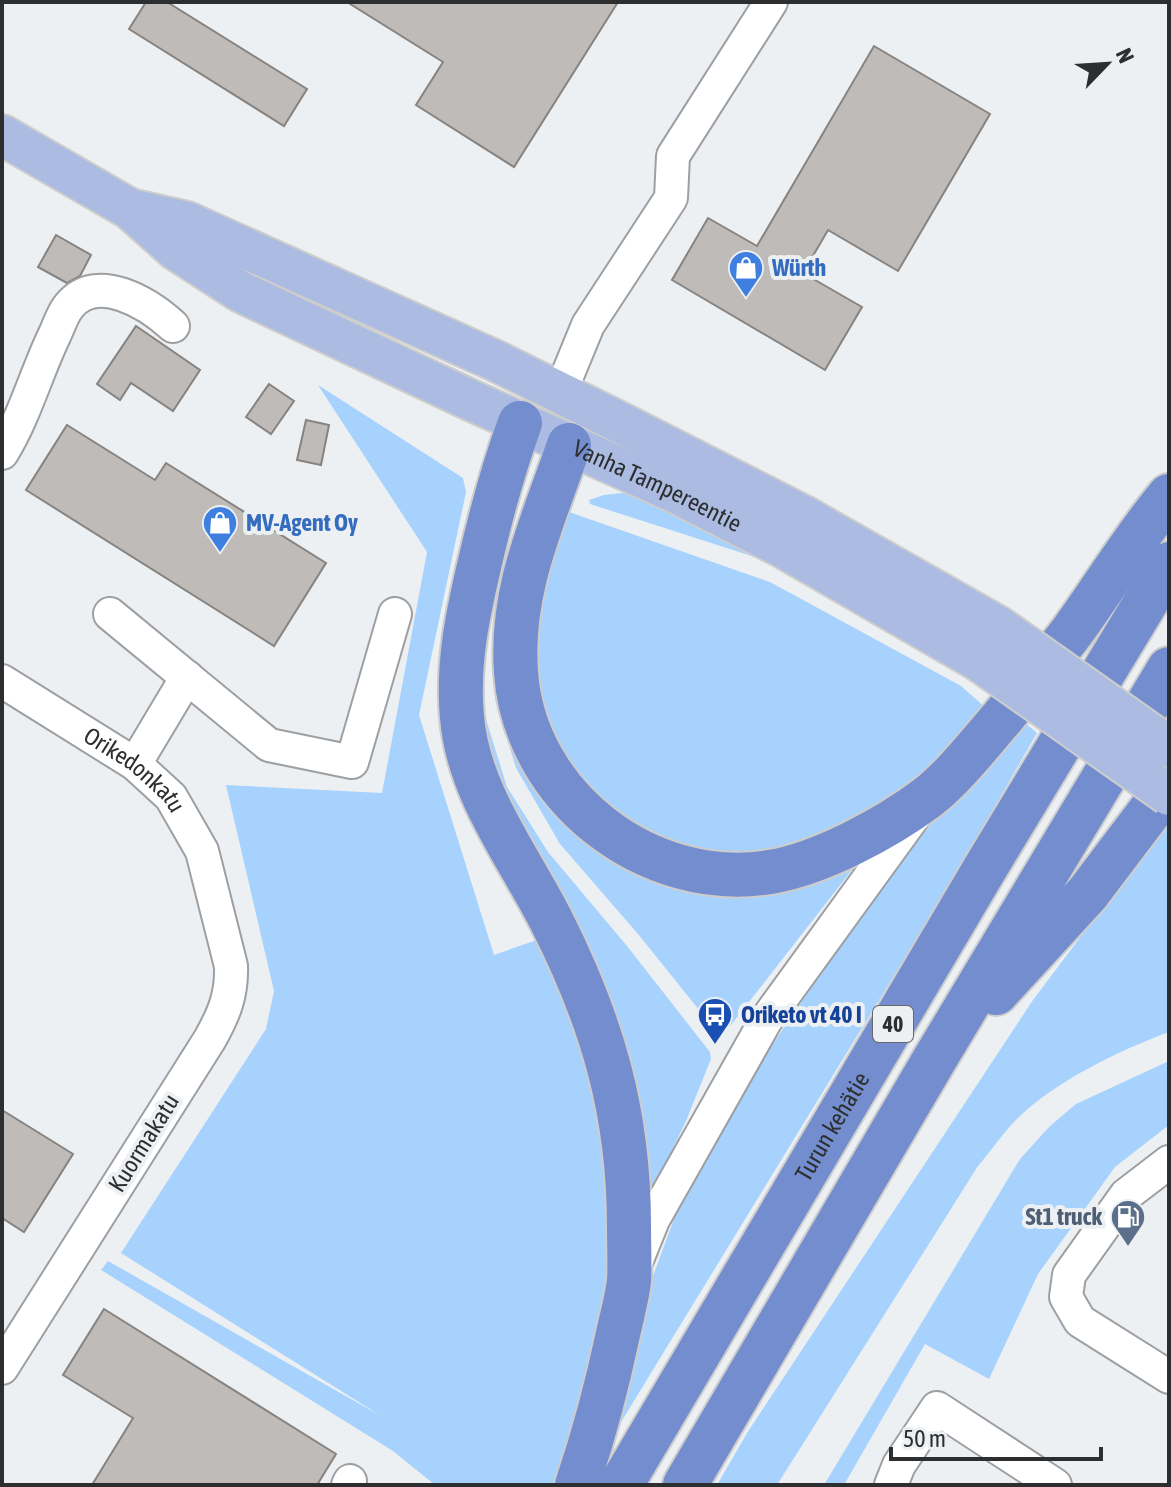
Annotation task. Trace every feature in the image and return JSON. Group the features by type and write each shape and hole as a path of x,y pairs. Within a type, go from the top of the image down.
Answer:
{"highway":[{"path":"520,423 500,478 466,624 460,671 462,719 472,763 487,803 571,961 590,1004 607,1054 621,1118 629,1191 629,1281 607,1386 577,1485"},
{"path":"569,445 530,550 515,623 520,699 529,735 547,769 579,810 608,834 669,865 737,875 771,872 829,854 929,797 982,742 1070,635 1148,521 1169,496"},
{"name":"Turun kehätie","path":"621,1485 984,870 1169,564"},
{"name":"40","path":"685,1485 933,1062 1169,669"},
{"path":"933,1062 1088,893 1169,786"}],"main road":[{"name":"Vanha Tampereentie","path":"2,135 130,209 176,250 241,292 672,491 782,547 979,661 1169,795"},
{"name":"Vanha Tampereentie","path":"130,209 187,222 496,361 802,515 999,627 1169,747"},
{"path":"520,423 560,393 569,445"}],"street":[{"path":"560,393 588,325 671,198 673,156 771,2"},
{"path":"2,453 69,305 94,291 117,292 154,309 173,326"},
{"path":"110,614 269,745 352,762 395,614"},
{"path":"135,764 187,677"},
{"name":"Orikedonkatu","path":"2,681 157,781 171,797 202,851 215,903"},
{"path":"629,1281 653,1220 766,1020 929,797"},
{"name":"Kuormakatu","path":"2,1368 222,1017 230,994 231,966 215,903"},
{"path":"1169,1162 1126,1195 1069,1275 1066,1297 1080,1321 1169,1377"},
{"path":"891,1485 899,1465 937,1408 1055,1485"}],"shaded area":[{"path":"318,385 463,478 466,492 419,715 494,955 537,940 565,999 590,1079 608,1168 608,1300 575,1441 555,1485 435,1485 393,1451 101,1270 108,1261 381,1416 121,1253 266,1029 274,991 226,785 382,793 427,552"},
{"path":"622,493 645,496 801,572 590,504 589,500"},
{"path":"569,512 770,582 961,686 986,708 911,790 799,853 671,851 592,796 546,726 534,648 540,593 558,531"},
{"path":"495,699 505,699 575,831 609,858 649,876 859,861 724,1030 712,1026 560,844 516,768"},
{"path":"480,700 507,787 548,852 710,1052 711,1059 686,1121 647,1203 486,756"},
{"path":"1019,718 1037,733 953,879 618,1427 650,1284 674,1219 743,1088 880,886"},
{"path":"1164,826 1169,829 1169,1032 1086,1070 1046,1095 1013,1123 978,1166 777,1485 717,1485 747,1433 1033,1000"},
{"path":"1169,1061 1169,1125 1115,1167 1038,1274 989,1379 925,1344 844,1485 824,1485 1020,1159 1050,1126 1076,1104"}],"building":[{"path":"146,2 167,2 307,89 284,126 129,29"},
{"path":"347,2 618,2 514,167 416,105 443,62"},
{"path":"874,46 990,114 898,271 828,230 803,273 862,307 825,370 672,280 708,218 757,246"},
{"path":"56,235 91,255 80,276 67,283 38,267"},
{"path":"136,326 200,370 173,411 131,383 120,400 97,384"},
{"path":"269,384 294,401 271,434 246,417"},
{"path":"306,420 329,425 321,465 297,460"},
{"path":"67,425 155,480 166,463 326,563 274,646 26,490"},
{"path":"2,1110 73,1154 24,1232 2,1218"},
{"path":"104,1309 336,1454 317,1485 92,1485 133,1418 63,1375"}],"place":[{"name":"Würth","path":"746,299"},
{"name":"MV-Agent Oy","path":"220,554"},
{"name":"Oriketo vt 40 I","path":"715,1046"},
{"name":"St1 truck","path":"1128,1248"}]}
